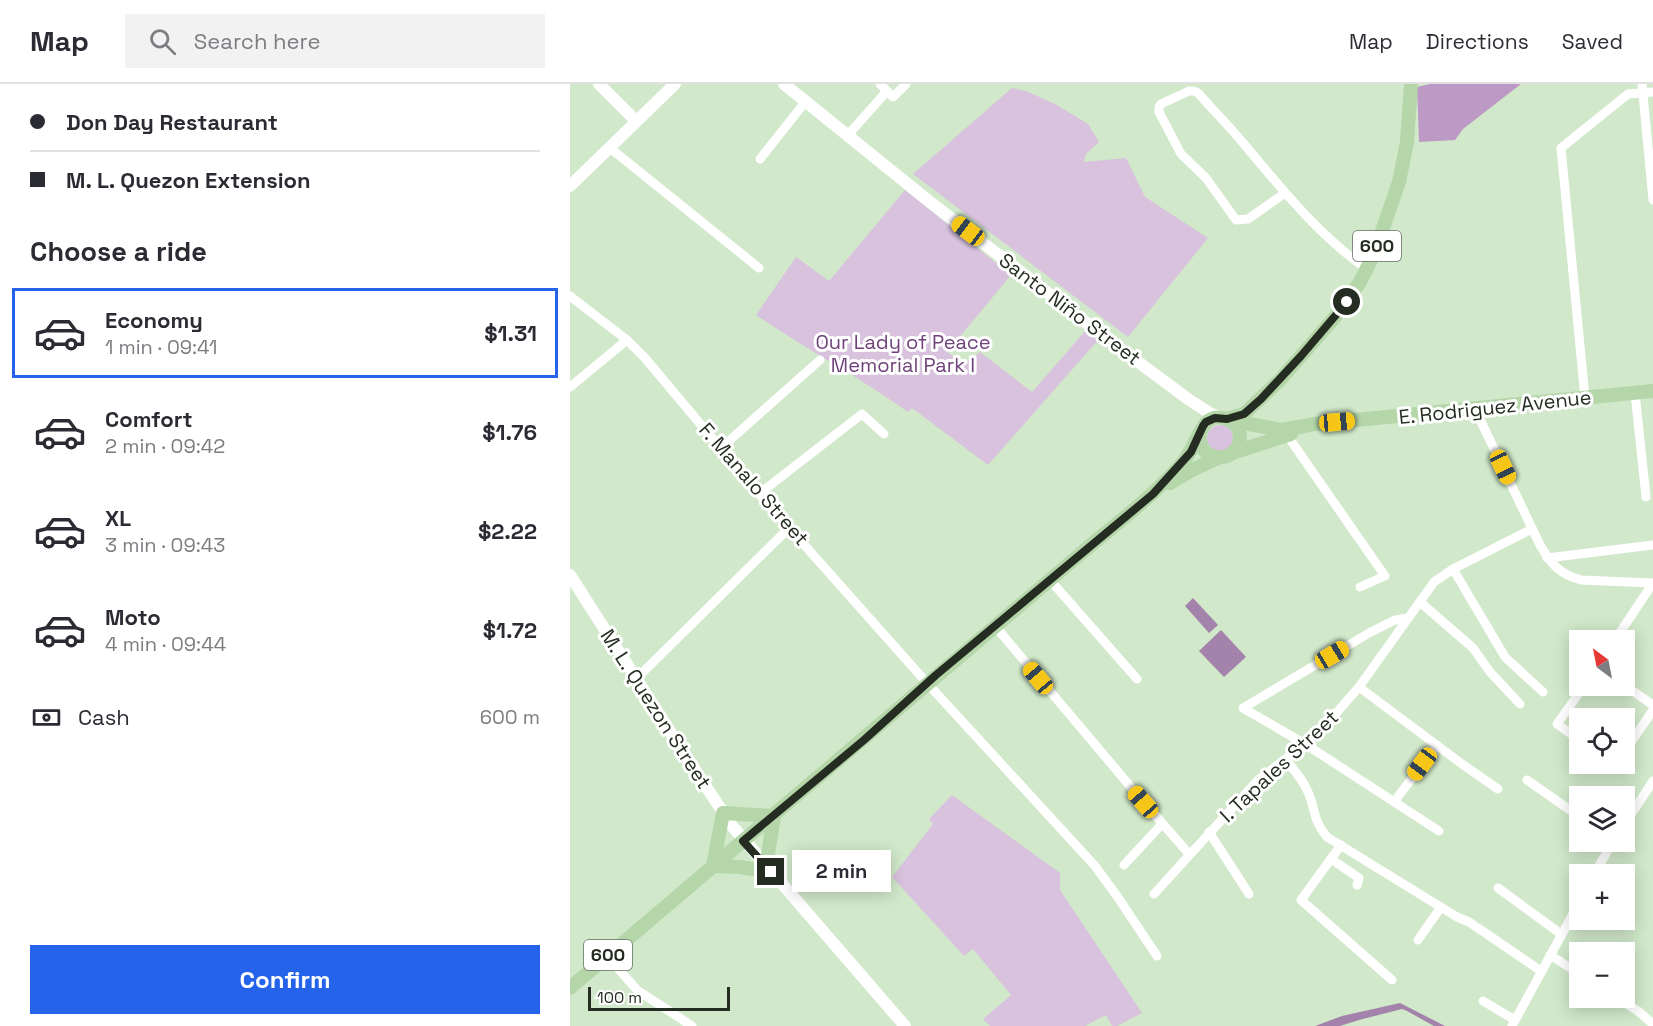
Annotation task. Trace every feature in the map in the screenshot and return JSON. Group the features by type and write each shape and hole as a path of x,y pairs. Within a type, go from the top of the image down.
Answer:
{"main road":[{"path":"599,84 636,121"},
{"path":"570,186 675,84"},
{"name":"Santo Niño Street","path":"784,84 930,202 1188,399 1210,414 1226,419"},
{"name":"600","path":"570,988 1153,494 1185,460 1203,426 1210,420 1244,414 1280,380 1347,302 1374,254 1400,182 1407,142 1411,84"},
{"name":"600","path":"1153,494 1192,470 1232,453 1240,437 1280,380"},
{"name":"E. Rodriguez Avenue","path":"1226,419 1282,430 1315,424 1653,391"},
{"name":"Santo Niño Street","path":"1188,399 1198,417 1200,432"},
{"path":"1226,419 1238,429 1240,437"},
{"name":"E. Rodriguez Avenue","path":"1232,453 1337,422"},
{"path":"1200,432 1202,447 1209,454 1218,458"},
{"name":"M. L. Quezon Street","path":"570,575 743,841 906,1026"},
{"path":"723,813 774,816 769,870 713,866 723,813"}],"street":[{"path":"848,135 884,88 893,97 906,84"},
{"path":"1585,398 1561,148 1628,94 1646,90 1653,200"},
{"path":"1285,193 1248,219 1236,220 1206,178 1181,154 1159,112 1161,104 1189,91 1198,93 1285,193 1346,254 1367,268"},
{"path":"760,159 806,101"},
{"path":"610,148 759,268"},
{"name":"F. Manalo Street","path":"570,296 627,340 645,358 759,494 927,684 1095,866 1157,956"},
{"path":"570,387 627,340"},
{"path":"721,447 820,360"},
{"path":"1635,393 1646,497"},
{"path":"1475,409 1532,529 1547,558 1558,570 1581,580 1653,583"},
{"path":"759,494 862,414 884,434"},
{"path":"1287,435 1385,576 1360,587"},
{"path":"636,679 790,527"},
{"name":"I. Tapales Street","path":"1154,894 1258,780 1325,726 1359,687 1434,582 1453,569 1532,529"},
{"path":"1547,558 1653,545"},
{"path":"1453,569 1505,657 1543,692"},
{"path":"1050,580 1137,679"},
{"path":"1622,630 1653,583"},
{"path":"1420,602 1473,648 1490,672 1520,704"},
{"path":"1408,618 1395,620 1369,633 1243,708 1305,744 1440,831"},
{"path":"995,626 1189,854"},
{"path":"1359,687 1498,789"},
{"path":"1635,693 1653,705"},
{"path":"1569,732 1557,724 1577,696"},
{"path":"1635,736 1653,710"},
{"path":"1394,802 1437,745"},
{"path":"1285,759 1301,779 1308,792 1319,828 1327,837 1383,873 1469,922 1541,971"},
{"path":"1527,780 1569,810"},
{"path":"1635,813 1649,797 1653,781"},
{"path":"1124,865 1162,824"},
{"path":"1209,832 1249,894"},
{"path":"1341,845 1301,900 1392,980"},
{"path":"1331,859 1359,878 1357,885"},
{"path":"1498,888 1562,934"},
{"path":"1418,940 1441,907"},
{"path":"1484,1001 1513,1023 1569,921"},
{"path":"1550,955 1569,967"},
{"path":"608,956 637,990 692,1026"},
{"path":"1633,1008 1653,1024"}],"green space":[{"path":"1012,88 1026,91 1055,104 1088,124 1099,142 1086,154 1084,162 1126,158 1145,197 1208,238 1128,337 913,174"},
{"name":"Our Lady of Peace Memorial Park I","path":"905,190 1011,275 947,352 965,364 980,352 1032,392 1087,329 1099,339 988,465 912,408 908,412 756,315 796,257 829,281"},
{"path":"1220,425 1229,429 1233,438 1229,447 1220,451 1211,447 1207,438 1211,429"},
{"path":"952,795 1060,873 1060,890 1142,1013 1117,1026 1112,1026 1106,1015 1085,1026 990,1026 983,1019 1011,995 973,949 964,956 892,877 933,824 929,819"}],"shaded area":[{"path":"1430,84 1521,84 1463,129 1455,140 1419,142 1417,87"},
{"path":"1193,598 1218,625 1209,633 1185,606"},
{"path":"1221,630 1246,657 1224,677 1199,651"},
{"path":"1400,1003 1445,1026 1434,1026 1402,1009 1340,1026 1315,1026 1342,1016"}],"route":[{"path":"771,872 743,841 864,740 936,675 1153,494 1191,452 1206,422 1215,418 1227,419 1244,414 1261,399 1347,302"}]}
